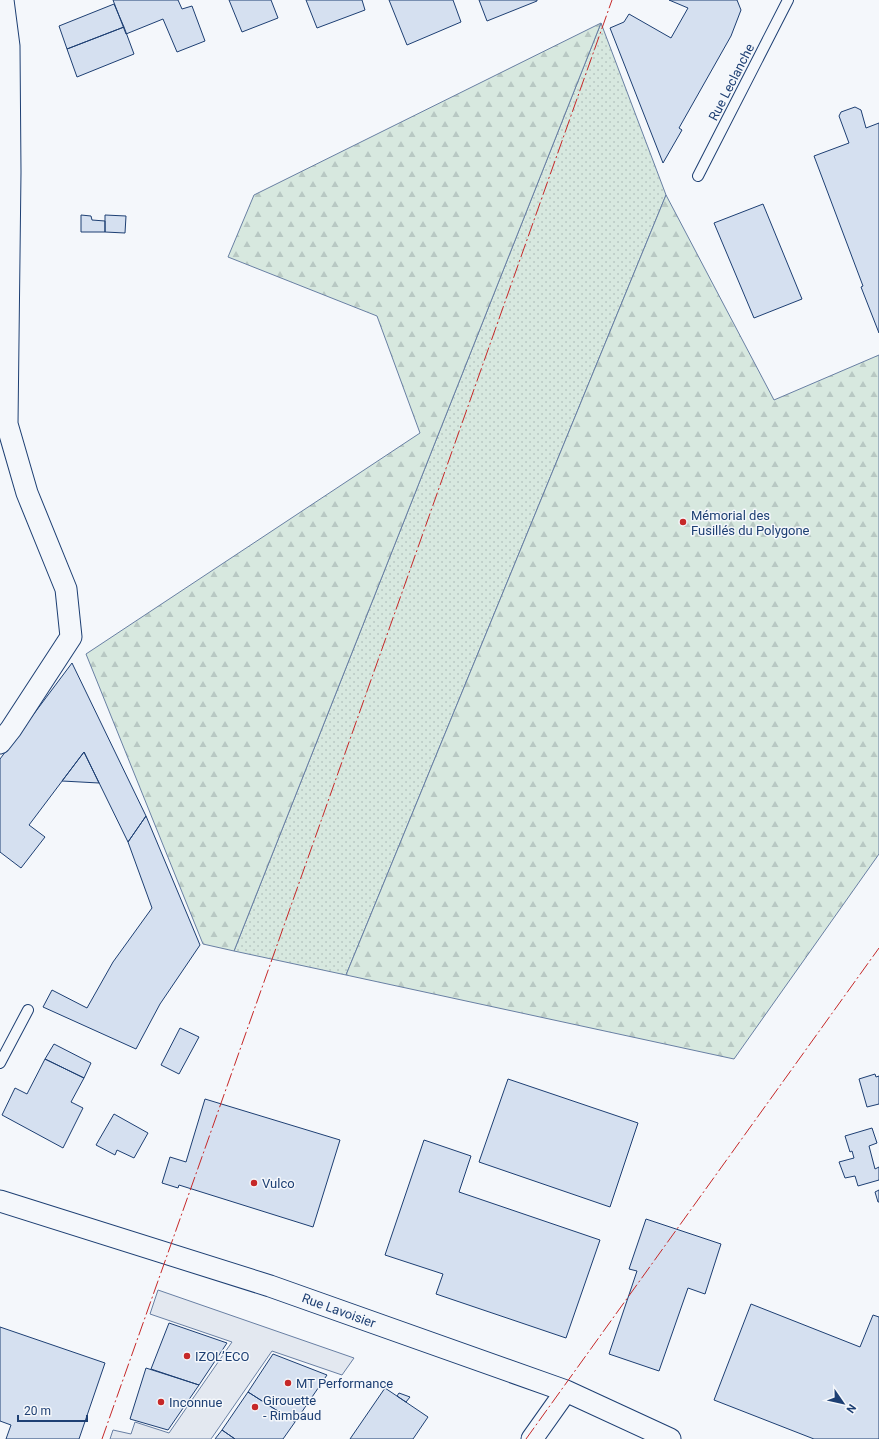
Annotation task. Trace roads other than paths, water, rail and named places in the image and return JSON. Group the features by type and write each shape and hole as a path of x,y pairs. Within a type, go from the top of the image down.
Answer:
{"street":[{"path":"0,743 11,729 71,637 66,588 27,493 7,424 10,172 9,54 4,0"},
{"name":"Rue Lavoisier","path":"0,1201 270,1286 566,1391 670,1439"},
{"path":"532,1439 566,1391"}],"lane":[{"name":"Rue Leclanche","path":"698,176 788,0"},
{"path":"0,1063 28,1010"}],"place":[{"name":"Mémorial des Fusillés du Polygone","path":"683,522"},
{"name":"Vulco","path":"254,1183"},
{"name":"IZOL’ECO","path":"187,1356"},
{"name":"MT Performance","path":"288,1383"},
{"name":"Inconnue","path":"161,1402"},
{"name":"Girouette - Rimbaud","path":"255,1407"}]}
